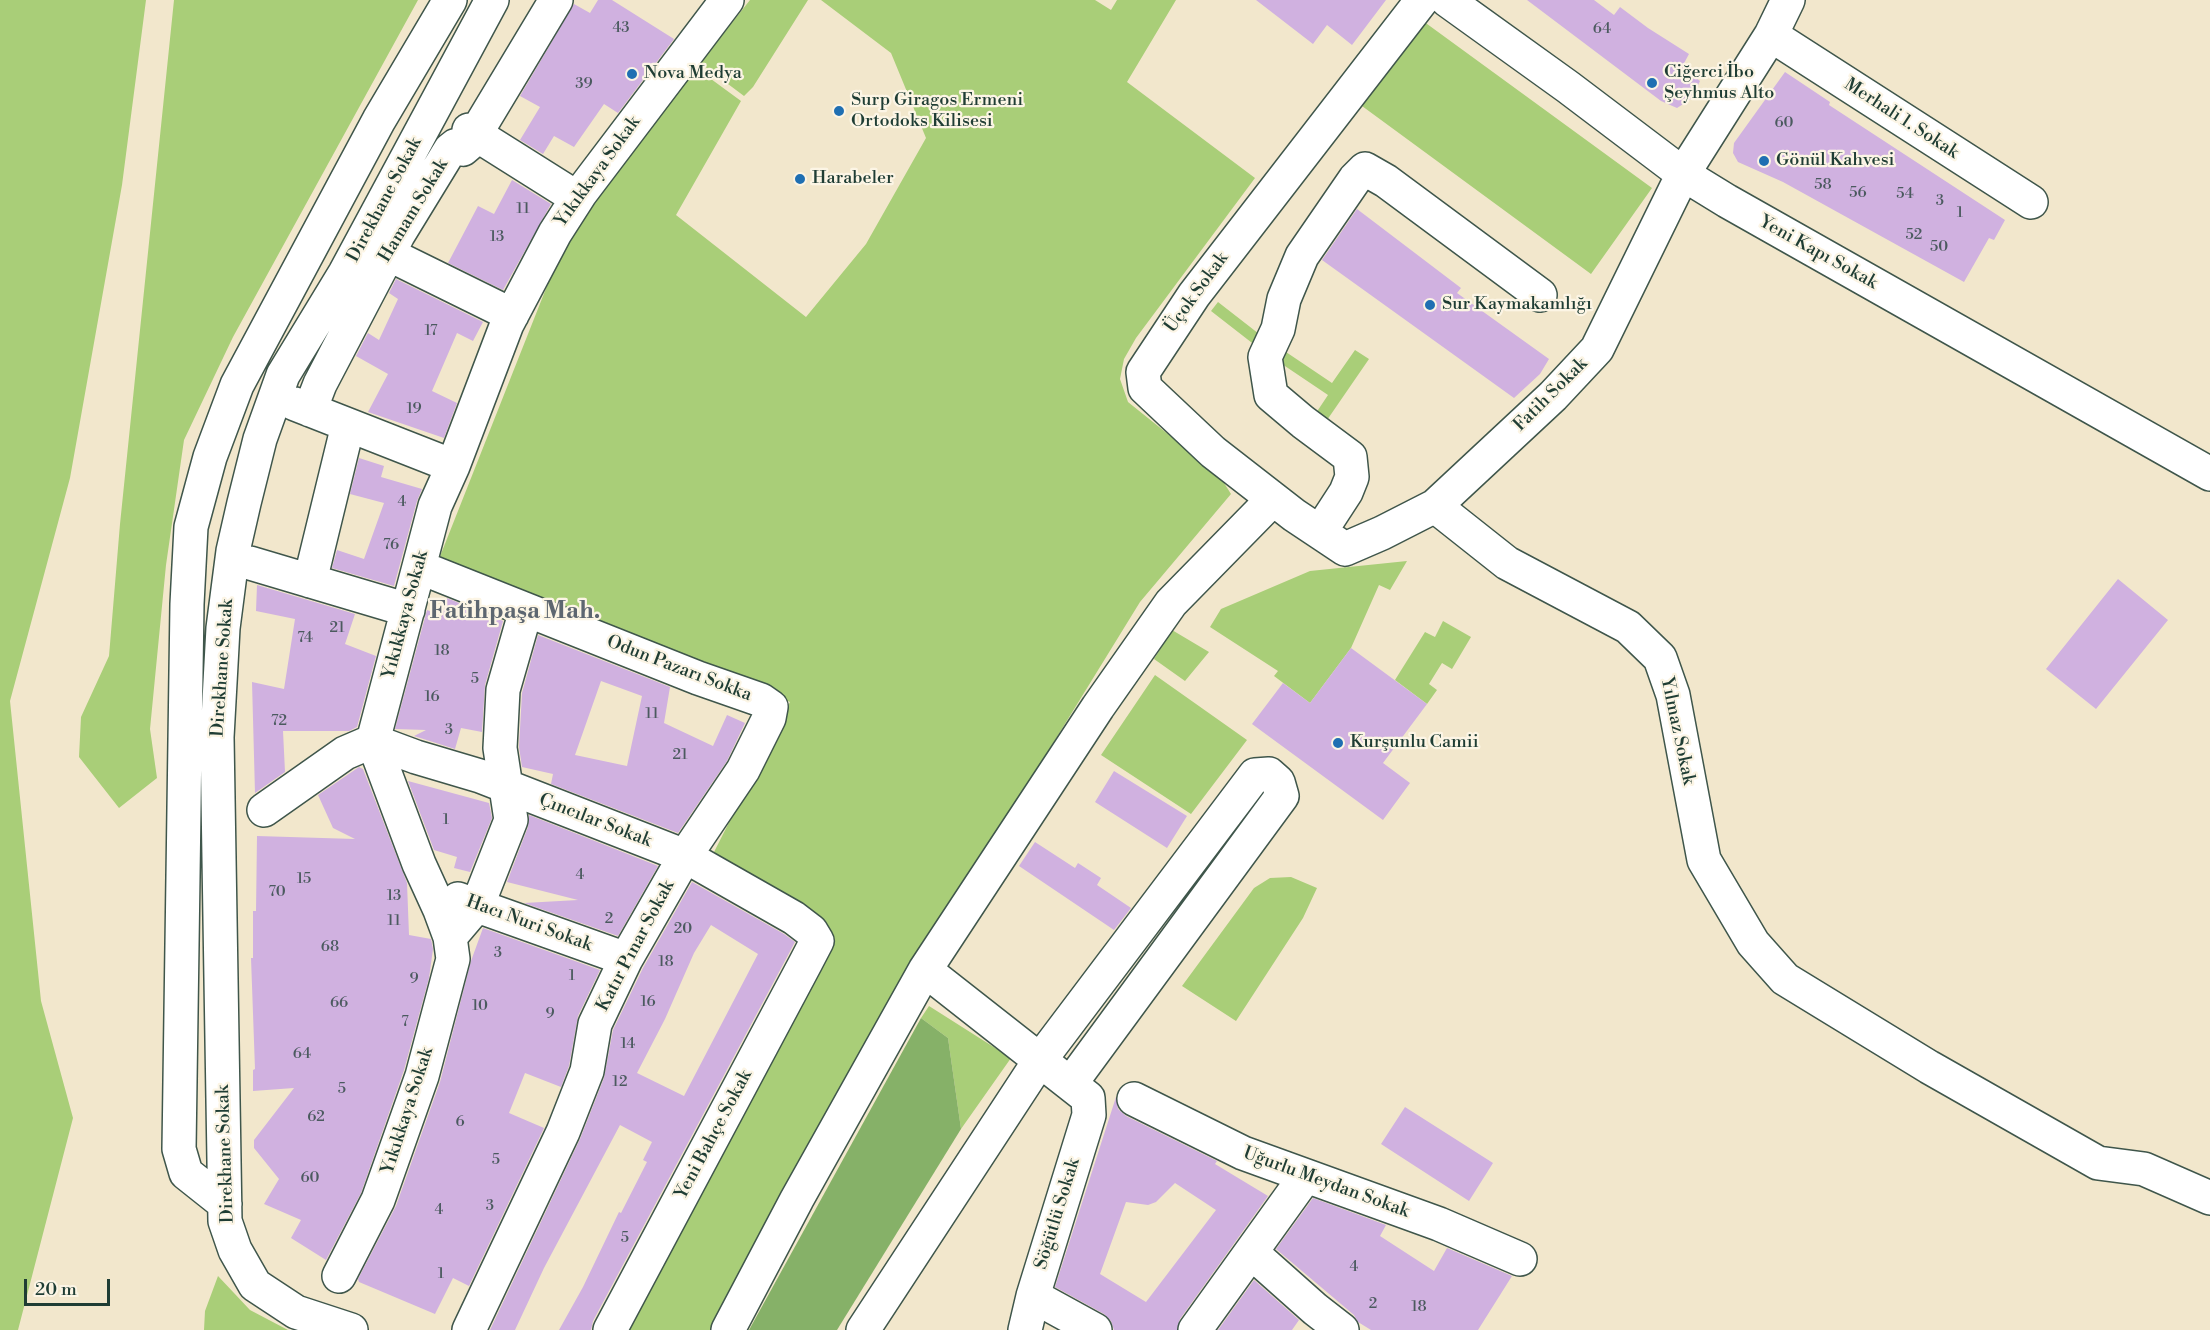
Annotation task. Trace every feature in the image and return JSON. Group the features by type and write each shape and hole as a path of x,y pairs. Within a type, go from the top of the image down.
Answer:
{"street":[{"path":"225,1204 186,1173 179,1149 186,639 191,527 210,457 237,385 379,120 450,0"},
{"name":"Direkhane Sokak","path":"351,1330 296,1312 255,1285 235,1250 225,1221 217,737 223,628 233,550 242,512 260,439 283,375 345,273 492,0"},
{"name":"Hamam Sokak","path":"348,425 302,407 320,384 383,251 450,150 455,146 463,149 470,143 472,132 556,0"},
{"name":"Yıkıkkaya Sokak","path":"339,1276 378,1200 422,1076 453,958 450,937 419,864 373,741 435,506 512,315 555,233 577,198 728,0"},
{"name":"Üçok Sokak","path":"1332,541 1213,452 1145,388 1143,372 1194,295 1422,0"},
{"name":"Yeni Kapı Sokak","path":"1447,0 1683,174 2210,474"},
{"name":"Fatih Sokak","path":"1332,541 1382,533 1434,506 1553,396 1598,349 1683,174 1771,35 1788,0"},
{"name":"Merhali 1. Sokak","path":"1771,35 2031,202"},
{"path":"472,132 577,198"},
{"path":"1332,541 1352,477 1350,457 1271,395 1265,357 1278,329 1284,299 1302,256 1355,178 1365,169 1386,181 1540,295"},
{"path":"383,251 512,315"},
{"path":"310,581 348,425 453,466"},
{"path":"728,1330 797,1199 925,970 1098,707 1171,603 1273,499"},
{"name":"Yılmaz Sokak","path":"1434,506 1507,563 1628,627 1660,658 1673,695 1704,860 1753,943 1785,979 1929,1067 2098,1163 2144,1169 2210,1198"},
{"path":"250,563 408,610"},
{"name":"Odun Pazarı Sokka","path":"418,567 760,700 771,707"},
{"path":"450,937 478,904 511,820 500,748 503,690 526,610"},
{"name":"Katır Pınar Sokak","path":"469,1330 563,1132 587,1071 595,1024 626,959 684,856 743,770 769,718 771,707"},
{"path":"264,810 345,753 373,741"},
{"name":"Çıncılar Sokak","path":"373,741 506,786 684,856 794,918 811,931 817,940"},
{"path":"863,1330 1040,1060 1255,775 1269,774 1278,782 1282,795 1079,1090 1040,1060 925,970"},
{"name":"Hacı Nuri Sokak","path":"432,891 478,904 626,959"},
{"name":"Yeni Bahçe Sokak","path":"610,1330 817,940"},
{"name":"Söğütlü Sokak","path":"1025,1330 1033,1296 1089,1116 1079,1090"},
{"name":"Uğurlu Meydan Sokak","path":"1134,1099 1243,1153 1439,1224 1520,1259"},
{"path":"1195,1330 1305,1177"},
{"path":"1252,1252 1315,1309 1342,1330"},
{"path":"1033,1296 1095,1330"}],"green space":[{"path":"0,0 146,0 122,185 70,478 10,701 41,1001 73,1118 18,1330 0,1330"},
{"path":"174,0 418,0 233,337 184,440 166,565 150,729 157,778 119,808 79,757 81,717 109,656 120,524"},
{"path":"750,0 808,0 753,87 744,96 700,63"},
{"path":"821,0 1095,0 1111,10 1117,0 1176,0 1127,82 1255,178 1136,338 1124,359 1120,379 1128,402 1219,475 1231,494 1140,602 914,969 712,1330 620,1330 833,936 712,856 790,702 625,633 437,564 566,238 696,68 741,101 676,215 806,317 866,244 926,138 891,53"},
{"path":"1423,21 1652,188 1591,274 1362,106"},
{"path":"1218,302 1263,337 1256,346 1211,311"},
{"path":"1283,350 1332,383 1355,350 1369,359 1325,423 1314,416 1328,395 1276,360"},
{"path":"1407,561 1390,590 1379,585 1351,648 1310,703 1274,676 1278,671 1210,627 1221,609 1310,571"},
{"path":"1443,621 1471,637 1452,669 1442,663 1429,684 1437,690 1427,704 1395,680 1425,632 1435,637"},
{"path":"1172,630 1209,652 1185,681 1154,659"},
{"path":"1155,675 1247,740 1191,814 1101,755"},
{"path":"1291,877 1317,888 1303,918 1236,1021 1182,986 1254,888 1270,878"},
{"path":"929,1006 1011,1058 961,1129 948,1038 921,1018"},
{"path":"921,1018 948,1038 961,1129 837,1330 749,1330"},
{"path":"218,1276 250,1310 288,1330 204,1330 205,1311"}],"building":[{"path":"598,0 612,0 674,39 618,113 604,104 574,147 554,136 543,154 520,140 540,107 520,96 574,4 590,13"},
{"path":"1256,0 1386,0 1352,45 1327,25 1313,44"},
{"path":"1527,0 1594,0 1614,15 1620,7 1689,54 1682,67 1700,81 1691,99 1677,108 1661,101"},
{"path":"1785,72 1830,102 1829,105 2005,220 1994,240 1989,238 1964,282 1783,182 1738,162 1733,153 1734,143"},
{"path":"512,180 551,204 503,290 448,263 478,206 494,214"},
{"name":"Sur Kaymakamlığı","path":"1357,209 1461,288 1457,293 1549,359 1540,374 1514,398 1322,260"},
{"path":"396,279 483,322 473,341 457,333 432,391 457,403 444,438 368,412 388,374 356,356 368,333 379,340 398,299 389,293"},
{"path":"359,458 384,466 381,477 422,489 394,586 332,568 337,550 364,559 384,503 350,494"},
{"path":"2118,579 2168,620 2096,709 2046,669"},
{"path":"257,585 355,614 345,644 376,656 357,727 349,731 283,731 285,772 255,793 252,682 284,689 295,619 256,611"},
{"path":"447,598 503,621 485,685 482,732 461,728 455,749 414,736 426,730 395,729 427,610 442,616"},
{"path":"538,635 670,687 664,723 713,746 727,715 745,723 727,761 678,833 551,784 553,774 522,767 519,747 522,693","holes":["601,681 642,696 627,766 575,755"]},
{"name":"Kurşunlu Camii","path":"1351,648 1427,704 1383,763 1410,783 1383,820 1252,724 1283,683 1310,703"},
{"path":"359,767 363,769 407,883 409,935 431,939 433,949 429,978 404,1070 361,1193 326,1260 291,1238 301,1220 264,1204 279,1179 254,1148 254,1140 294,1088 253,1091 253,1070 255,1069 251,958 253,958 253,911 256,911 257,836 355,839 333,828 318,795"},
{"path":"1114,771 1187,816 1167,848 1095,802"},
{"path":"408,781 489,803 492,818 470,872 454,868 457,857 434,850"},
{"path":"529,815 658,866 618,936 524,903 578,900 507,882 528,827"},
{"path":"1035,842 1075,868 1078,863 1101,878 1097,885 1131,908 1114,930 1019,866"},
{"path":"692,882 795,942 593,1321 591,1330 559,1330 647,1162 643,1160 652,1142 620,1125 544,1268 515,1330 490,1330 580,1139 604,1078 613,1030 643,968","holes":["711,925 758,954 684,1096 637,1073 665,1019 694,953"]},
{"path":"483,928 600,970 578,1016 569,1066 561,1087 525,1073 509,1113 544,1128 469,1286 453,1278 435,1314 359,1282 358,1279 396,1206 440,1082 471,961"},
{"path":"1116,1097 1118,1109 1126,1116 1217,1161 1215,1164 1268,1196 1180,1319 1177,1330 1114,1330 1111,1321 1104,1314 1055,1287","holes":["1175,1183 1216,1210 1146,1302 1100,1274 1126,1202 1148,1205 1156,1202"]},
{"path":"1405,1107 1493,1163 1469,1201 1381,1144"},
{"path":"1313,1198 1386,1225 1380,1236 1434,1271 1447,1248 1512,1276 1478,1330 1371,1330 1358,1322 1354,1315 1276,1249"},
{"path":"1254,1280 1299,1320 1292,1330 1218,1330"}],"place":[{"name":"Nova Medya","path":"632,74"},
{"name":"Ciğerci İbo Şeyhmus Alto","path":"1652,83"},
{"name":"Surp Giragos Ermeni Ortodoks Kilisesi","path":"839,111"},
{"name":"Gönül Kahvesi","path":"1764,161"},
{"name":"Harabeler","path":"800,179"},
{"name":"Sur Kaymakamlığı","path":"1430,305"},
{"name":"Kurşunlu Camii","path":"1338,743"}],"district":[{"name":"Fatihpaşa Mah.","path":"515,612"}]}
